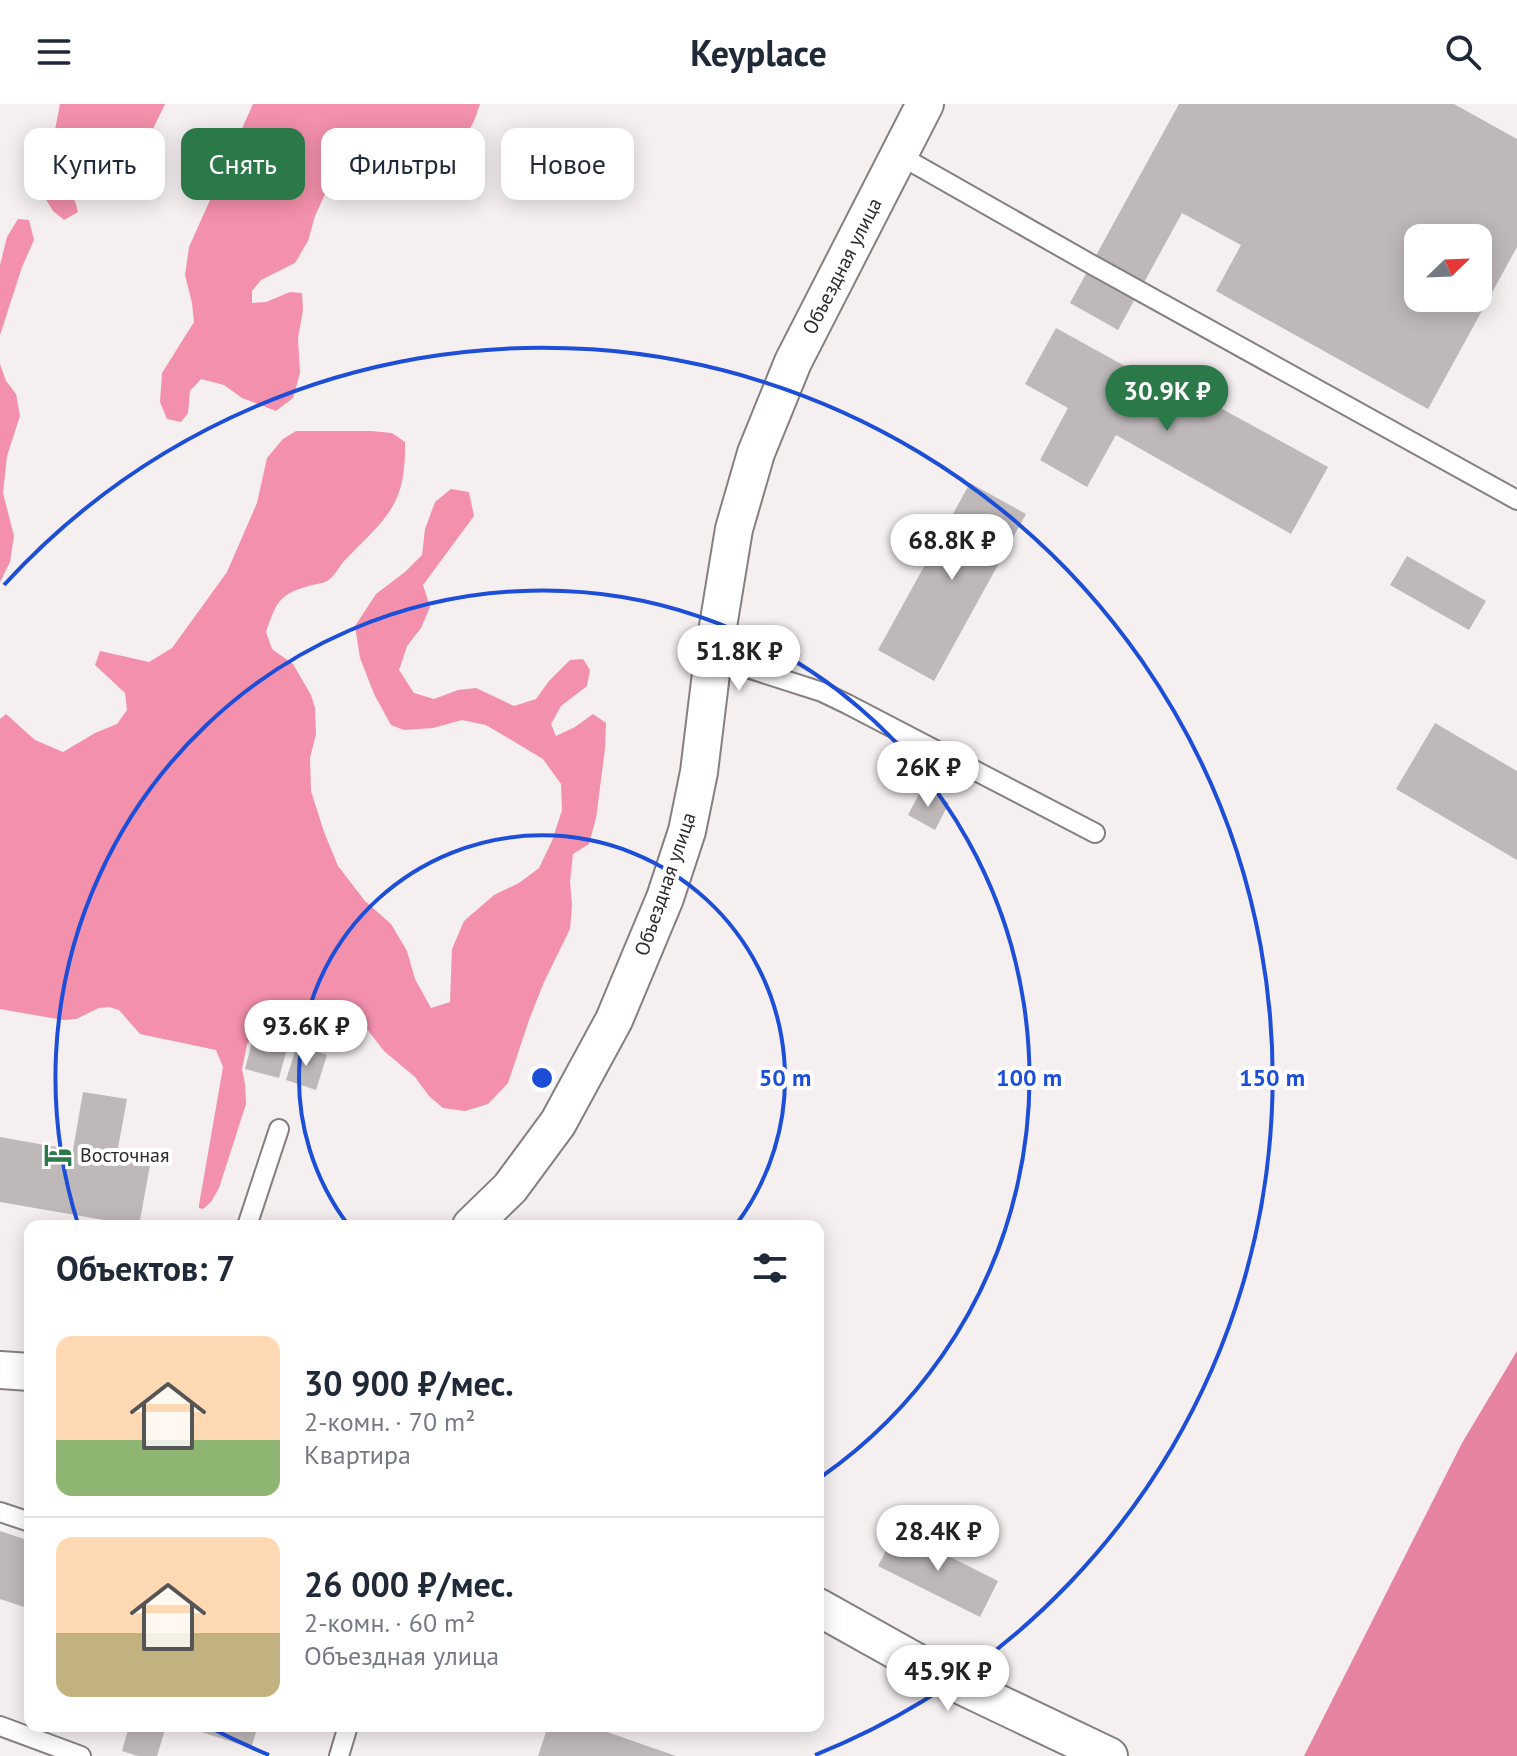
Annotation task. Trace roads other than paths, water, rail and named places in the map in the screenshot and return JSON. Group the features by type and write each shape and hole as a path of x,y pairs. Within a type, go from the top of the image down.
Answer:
{"street":[{"name":"Объездная улица","path":"477,1220 510,1188 558,1123 614,1020 665,898 687,831 699,772 713,657 734,529 756,453 793,362 925,104"},
{"path":"0,1370 24,1372"},
{"path":"824,1610 945,1678 1109,1756"}],"lane":[{"path":"899,155 1517,500"},
{"path":"713,657 822,692 1095,833"},
{"path":"249,1220 279,1129"},
{"path":"0,1512 24,1520"},
{"path":"0,1726 81,1756"},
{"path":"339,1756 346,1732"}],"place":[{"name":"Восточная","path":"58,1155"}]}
